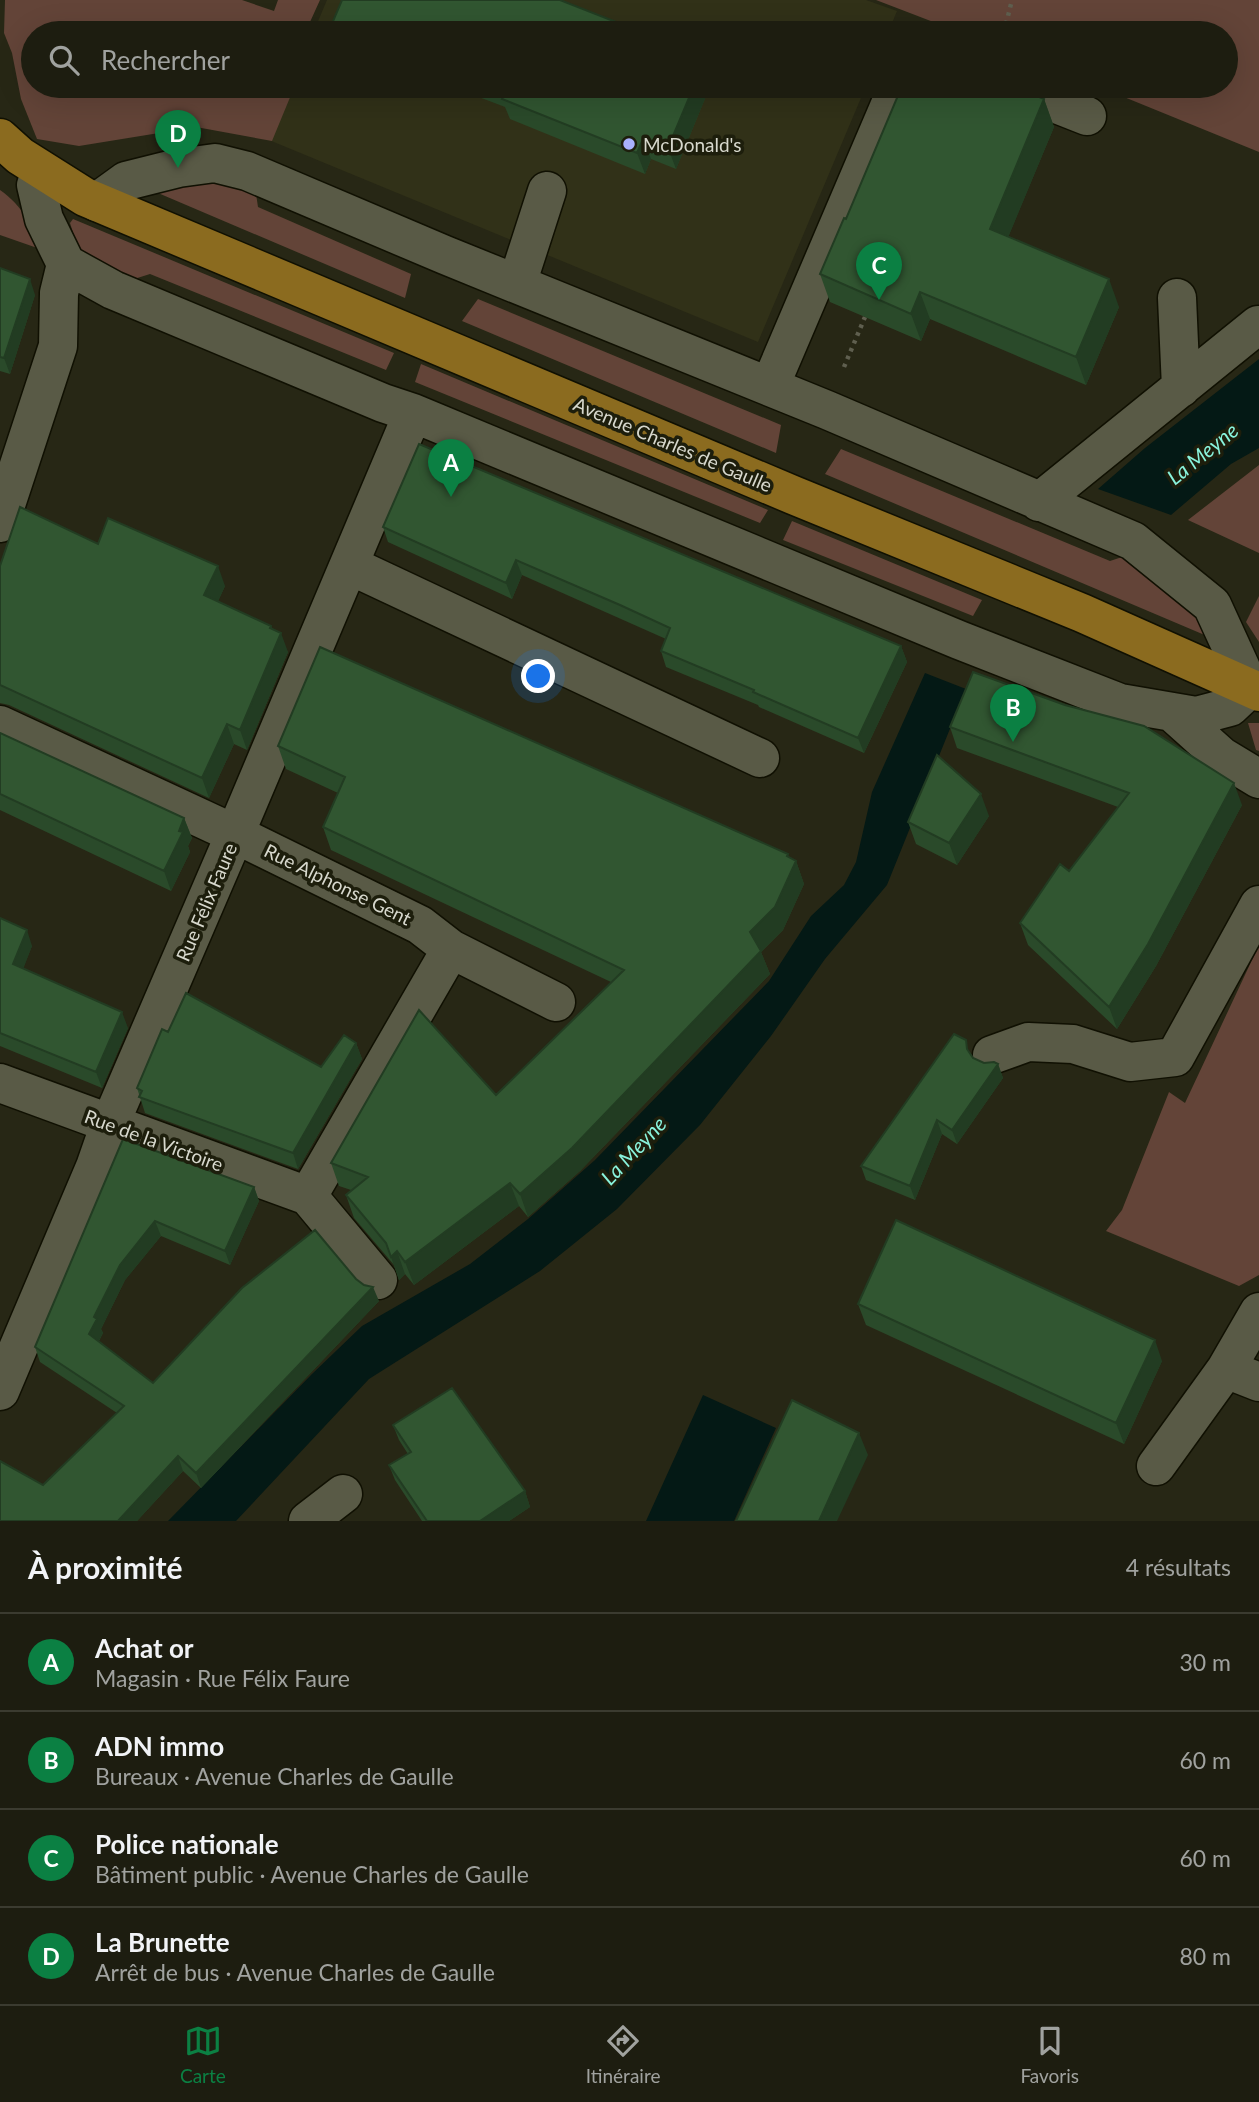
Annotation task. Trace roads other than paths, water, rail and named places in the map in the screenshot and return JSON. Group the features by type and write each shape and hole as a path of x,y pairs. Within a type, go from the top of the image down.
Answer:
{"main road":[{"name":"Avenue Charles de Gaulle","path":"0,138 19,156 91,199 780,490 1082,613 1255,690"},
{"name":"Avenue Charles de Gaulle","path":"0,174 91,199"}],"street":[{"path":"770,386 893,98"},
{"path":"1041,98 1087,116"},
{"path":"36,185 44,219 66,264 113,290 383,403 1119,703 1196,716 1230,708 1255,690 1212,605 1133,541 770,386 247,171 215,163 178,168 127,181 91,199"},
{"path":"517,284 547,191"},
{"path":"0,523 58,346 59,293 66,264"},
{"path":"1177,298 1181,388"},
{"path":"1039,502 1258,325"},
{"name":"Rue Félix Faure","path":"0,1391 95,1167 110,1124 413,413"},
{"path":"349,565 760,758"},
{"path":"1172,712 1221,756 1259,779"},
{"name":"Rue Alphonse Gent","path":"0,725 235,834 420,925 451,948 556,1002"},
{"path":"992,1055 1028,1042 1073,1044 1130,1062 1175,1056 1259,905"},
{"path":"378,1280 308,1196 451,948"},
{"name":"Rue de la Victoire","path":"0,1083 308,1196"},
{"path":"1156,1466 1243,1376 1259,1312"},
{"path":"307,1521 343,1494"}],"water":[{"name":"La Meyne","path":"1259,359 1259,448 1231,464 1171,515 1098,489 1145,448"},
{"name":"La Meyne","path":"925,673 966,689 887,885 825,959 771,1036 700,1125 617,1209 540,1271 369,1379 236,1521 168,1521 362,1326 470,1264 528,1219 595,1160 769,981 811,916 844,885 856,862 872,792"},
{"path":"703,1395 776,1428 734,1521 646,1521"}],"place":[{"name":"McDonald's","path":"629,144"},
{"name":"La Brunette","path":"178,168"},
{"name":"Police nationale","path":"879,300"},
{"name":"Achat or","path":"451,497"},
{"name":"ADN immo","path":"1013,742"}]}
